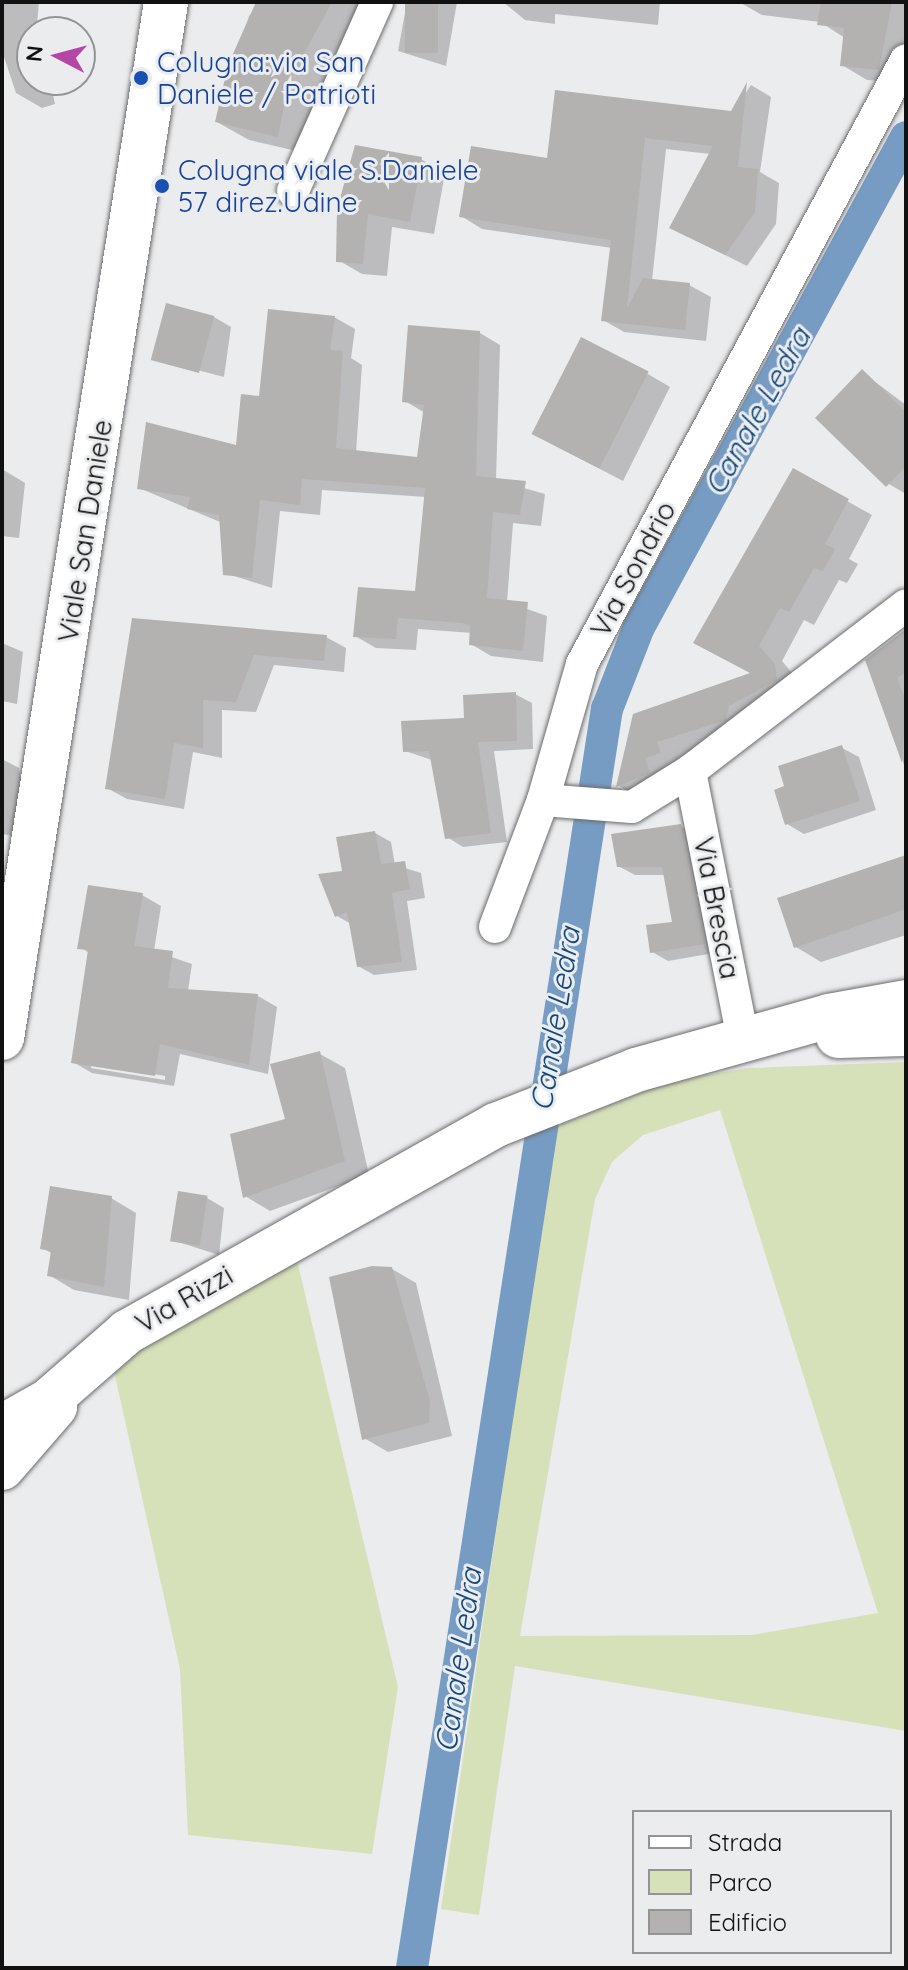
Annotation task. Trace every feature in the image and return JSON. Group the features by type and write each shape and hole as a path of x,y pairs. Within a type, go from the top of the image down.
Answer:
{"main road":[{"name":"Viale San Daniele","path":"2,1038 170,9"},
{"path":"744,1044 829,1016 906,1002"},
{"path":"744,1044 906,1034"},
{"name":"Via Rizzi","path":"2,1427 26,1417 127,1332 496,1125 570,1093 744,1044"},
{"name":"Via Rizzi","path":"2,1468 23,1452 76,1374"}],"street":[{"path":"293,191 377,2"},
{"name":"Via Sondrio","path":"495,927 550,801 582,664 906,60"},
{"path":"550,801 604,810 651,801 906,605"},
{"name":"Via Brescia","path":"690,771 744,1044"}],"green space":[{"path":"906,1062 906,1731 515,1666 479,1915 441,1909 555,1127 667,1082 748,1068","holes":["720,1110 878,1613 752,1635 520,1636 595,1199 612,1162 643,1135"]},
{"path":"296,1256 398,1687 372,1854 188,1835 180,1669 112,1362"}],"building":[{"path":"256,2 332,2 288,83 278,137 215,122 228,65"},
{"path":"405,2 438,2 438,53 405,53"},
{"path":"821,2 892,2 879,70 840,66 844,28 817,25"},
{"path":"747,82 738,167 758,169 755,212 725,255 669,228 713,146 645,138 627,308 643,278 690,283 685,330 601,321 611,240 459,217 471,146 547,158 555,90 731,111"},
{"path":"355,145 422,157 410,222 368,214 363,264 336,262 337,209"},
{"path":"166,303 214,316 199,373 151,360"},
{"path":"268,309 335,316 330,350 343,351 336,448 417,457 424,405 402,402 408,325 480,331 476,476 526,481 520,515 493,512 487,598 528,602 523,651 469,645 470,625 463,623 398,618 396,639 353,637 358,587 415,591 425,488 302,479 300,505 260,500 252,578 223,575 219,515 187,509 190,497 137,489 146,422 236,445 241,394 259,396"},
{"path":"581,337 649,372 599,469 532,434"},
{"path":"862,369 906,412 906,466 886,487 815,418"},
{"path":"793,468 849,499 825,544 835,549 823,571 814,568 789,612 780,608 759,646 775,664 777,680 729,706 726,720 657,742 661,753 645,758 650,773 616,787 633,714 750,673 693,643"},
{"path":"132,618 327,635 324,661 254,655 236,702 203,700 203,748 174,743 165,799 105,789"},
{"path":"906,629 906,672 897,678 906,701 902,763 865,660"},
{"path":"516,692 517,741 478,742 491,833 445,839 429,751 403,752 401,721 464,718 463,695"},
{"path":"842,745 860,801 785,825 774,790 784,786 778,766"},
{"path":"681,824 705,944 650,953 646,925 672,922 662,867 617,867 611,834"},
{"path":"375,831 381,864 405,861 410,889 392,893 402,962 357,967 347,912 335,917 318,874 342,871 336,837"},
{"path":"906,855 906,909 794,948 777,898"},
{"path":"88,885 143,893 134,946 173,951 168,988 258,994 249,1065 160,1044 155,1076 71,1063 88,950 77,949"},
{"path":"320,1051 345,1161 243,1198 230,1134 285,1119 270,1064"},
{"path":"50,1186 112,1196 104,1287 47,1276 51,1251 40,1249"},
{"path":"178,1191 208,1196 200,1246 170,1241"},
{"path":"372,1266 392,1267 430,1401 429,1423 362,1440 329,1277"}],"waterway":[{"name":"Canale Ledra","path":"412,1968 607,709 639,627 906,137"}],"place":[{"name":"Colugna:via San Daniele / Patrioti","path":"141,78"},
{"name":"Colugna viale S.Daniele 57 direz.Udine","path":"162,186"}]}
